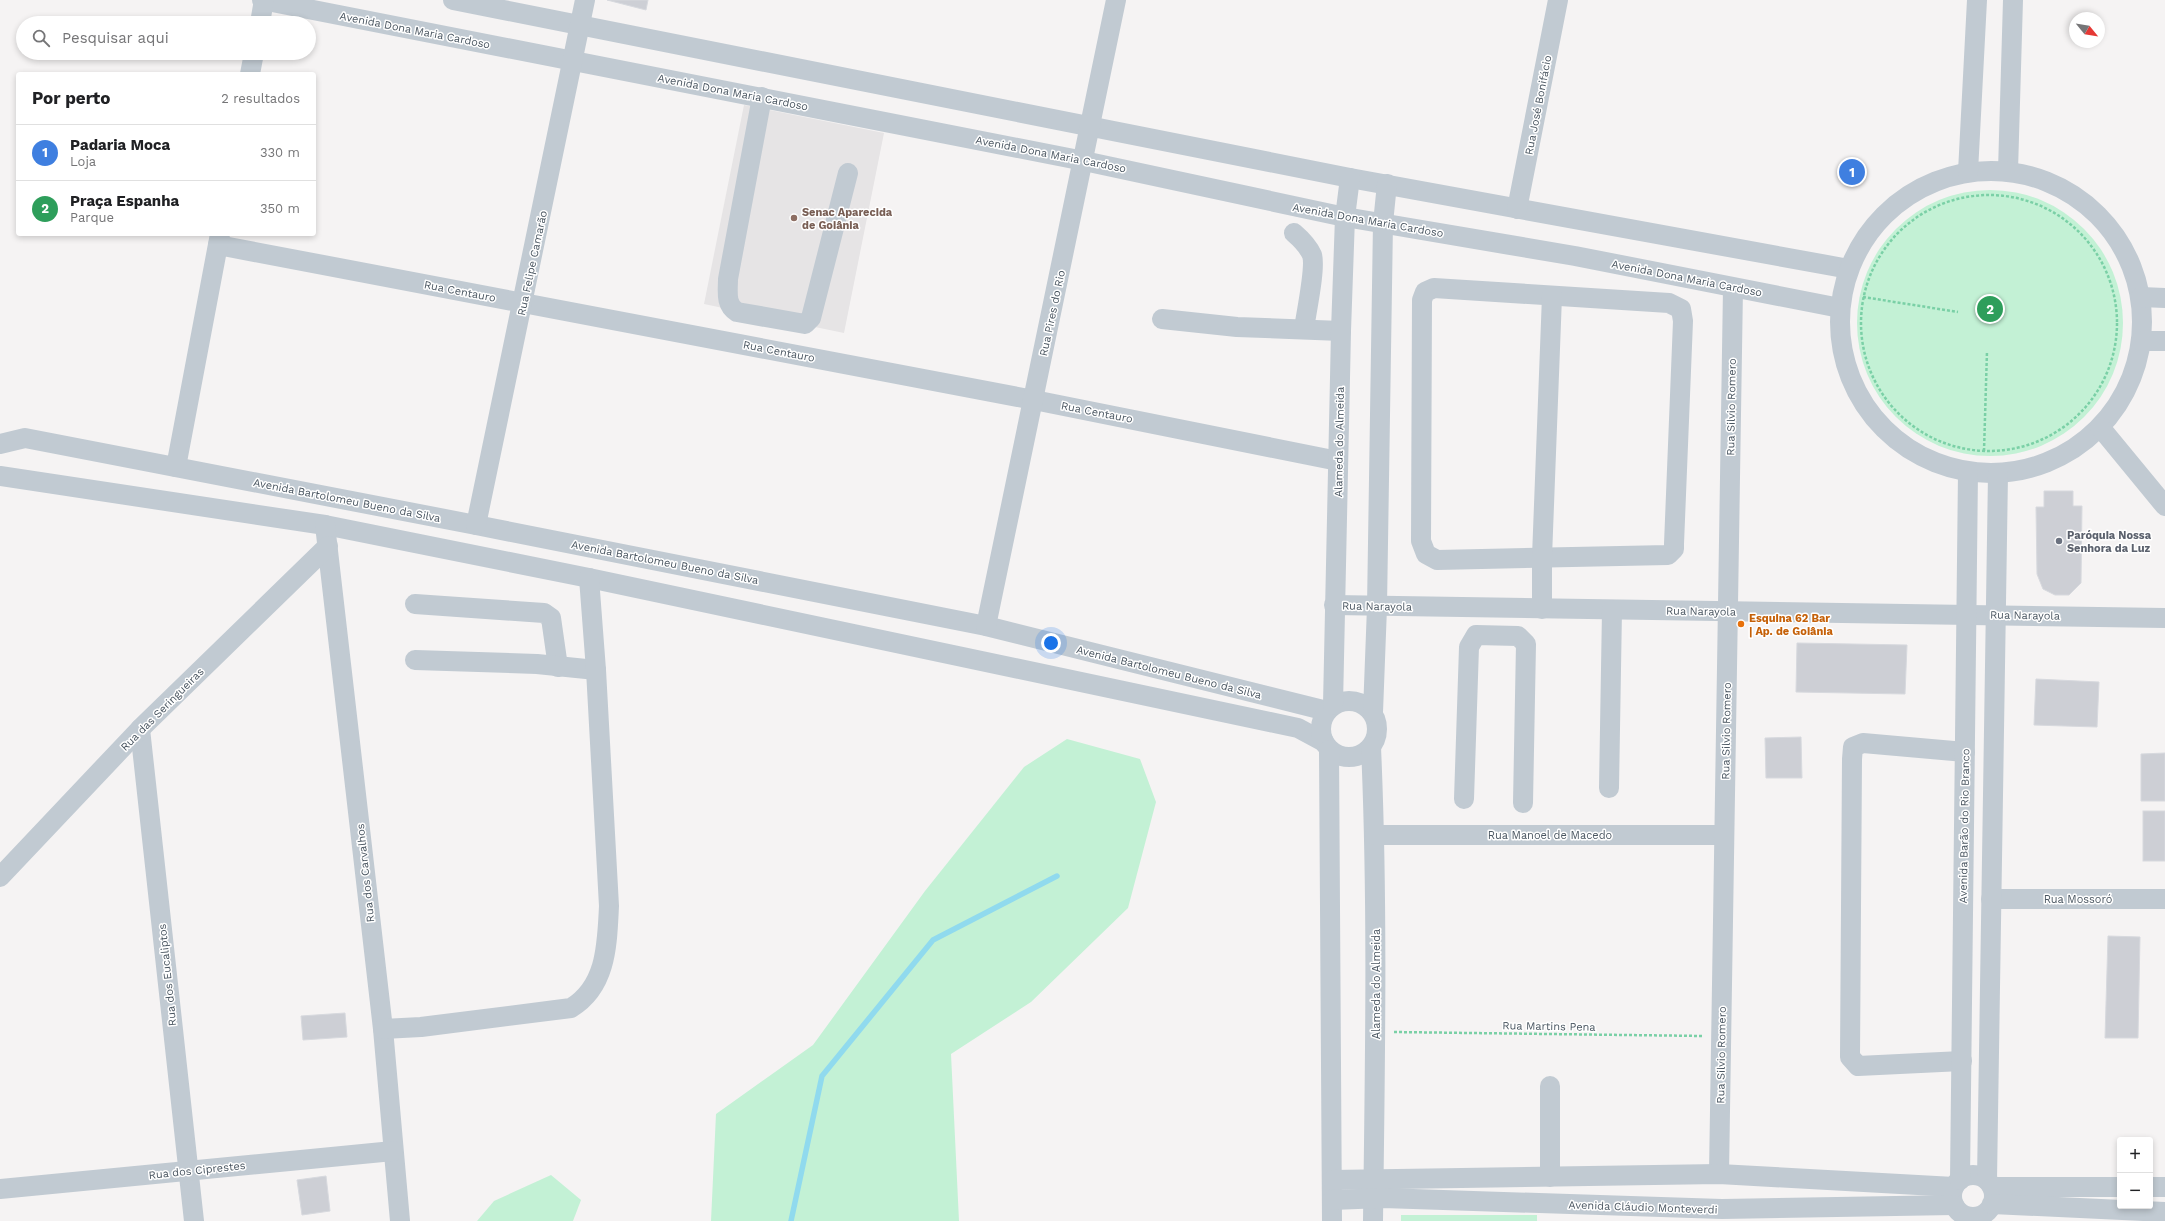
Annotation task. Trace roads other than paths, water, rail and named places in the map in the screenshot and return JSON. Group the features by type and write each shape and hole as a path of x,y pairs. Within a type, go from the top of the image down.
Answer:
{"street":[{"path":"261,16 263,0"},
{"name":"Avenida Dona Maria Cardoso","path":"263,0 1084,160 1345,217 1576,256 1732,288 1840,308"},
{"path":"453,0 1350,178 1849,269"},
{"name":"Rua Felipe Camarão","path":"476,525 524,303 585,0"},
{"name":"Rua Pires do Rio","path":"986,626 1084,160 1116,0"},
{"name":"Rua José Bonifácio","path":"1517,209 1558,0"},
{"path":"1968,172 1977,0"},
{"path":"2008,171 2013,0"},
{"path":"250,72 253,60"},
{"path":"762,97 728,279 728,300 732,309 737,312 805,324 811,318 848,173"},
{"path":"2008,171 2055,184 2096,211 2125,251 2141,297 2141,341 2131,379 2119,402 2100,427 2070,451 2042,464 1998,474 1968,472 1924,459 1887,433 1859,397 1843,354 1840,308 1849,269 1868,233 1895,204 1930,183 1968,172 2008,171"},
{"name":"Alameda do Almeida","path":"1330,708 1345,217 1350,178"},
{"path":"0,476 325,525 589,578 1298,728 1343,757 1358,756 1371,747 1378,730 1373,712 1377,607 1383,223 1387,184"},
{"path":"1294,233 1303,242 1312,256 1311,280 1304,329"},
{"path":"176,467 219,240"},
{"name":"Rua Centauro","path":"219,240 524,303 1034,400 1338,461"},
{"path":"1434,288 1670,303 1681,309 1683,321 1674,544 1672,553 1665,556 1542,557 1437,560 1431,558 1422,548 1422,300 1425,292 1434,288"},
{"name":"Rua Silvio Romero","path":"1719,1174 1732,288"},
{"path":"1542,610 1542,557 1552,296"},
{"path":"2141,297 2165,298"},
{"path":"1162,319 1237,326 1341,331"},
{"path":"2141,341 2165,341"},
{"path":"2100,427 2165,506"},
{"name":"Avenida Bartolomeu Bueno da Silva","path":"0,444 25,438 476,525 986,626 1330,708"},
{"name":"Avenida Barão do Rio Branco","path":"1957,1201 1962,1061 1968,472"},
{"path":"1989,1201 1991,899 1998,474"},
{"name":"Rua dos Carvalhos","path":"325,525 383,1029 400,1221"},
{"name":"Rua das Seringueiras","path":"0,876 140,729 328,546"},
{"path":"383,1029 571,1008 584,1000 595,985 603,963 608,937 609,906 596,670 589,578"},
{"path":"415,604 544,613 550,618 558,667"},
{"name":"Rua Narayola","path":"1334,605 1542,610 1996,614 2165,618"},
{"path":"1498,609 1499,635"},
{"path":"1609,788 1612,610"},
{"path":"1464,799 1469,647 1476,635 1518,636 1526,644 1523,803"},
{"path":"414,660 596,670"},
{"path":"1332,1221 1326,746 1321,726 1330,708 1347,700 1361,702 1373,712"},
{"name":"Rua dos Eucaliptos","path":"140,729 194,1221"},
{"path":"1962,1061 1858,1066 1850,1057 1852,759 1853,747 1863,744 1965,752"},
{"name":"Alameda do Almeida","path":"1371,747 1375,835 1376,1031 1373,1221"},
{"name":"Rua Manoel de Macedo","path":"1375,835 1724,834"},
{"name":"Rua Mossoró","path":"1991,899 2165,899"},
{"path":"1550,1086 1550,1177"},
{"name":"Rua dos Ciprestes","path":"0,1189 393,1151"},
{"name":"Avenida Cláudio Monteverdi","path":"1332,1200 1373,1189 1550,1177 1719,1174 1957,1201"},
{"path":"1989,1201 1973,1175 1957,1201 1974,1217 1989,1201 2117,1187"},
{"name":"Avenida Cláudio Monteverdi","path":"1332,1180 1373,1189 1722,1215 1957,1201"},
{"path":"2153,1187 2165,1187"},
{"path":"1989,1201 2165,1212"}],"waterway":[{"path":"791,1221 822,1076 933,940 1057,876"}],"place":[{"name":"Padaria Moca","path":"1852,172"},
{"name":"Senac Aparecida de Goiânia","path":"794,218"},
{"name":"Praça Espanha","path":"1990,309"},
{"name":"Paróquia Nossa Senhora da Luz","path":"2059,541"},
{"name":"Esquina 62 Bar | Ap. de Goiânia","path":"1741,624"}]}
